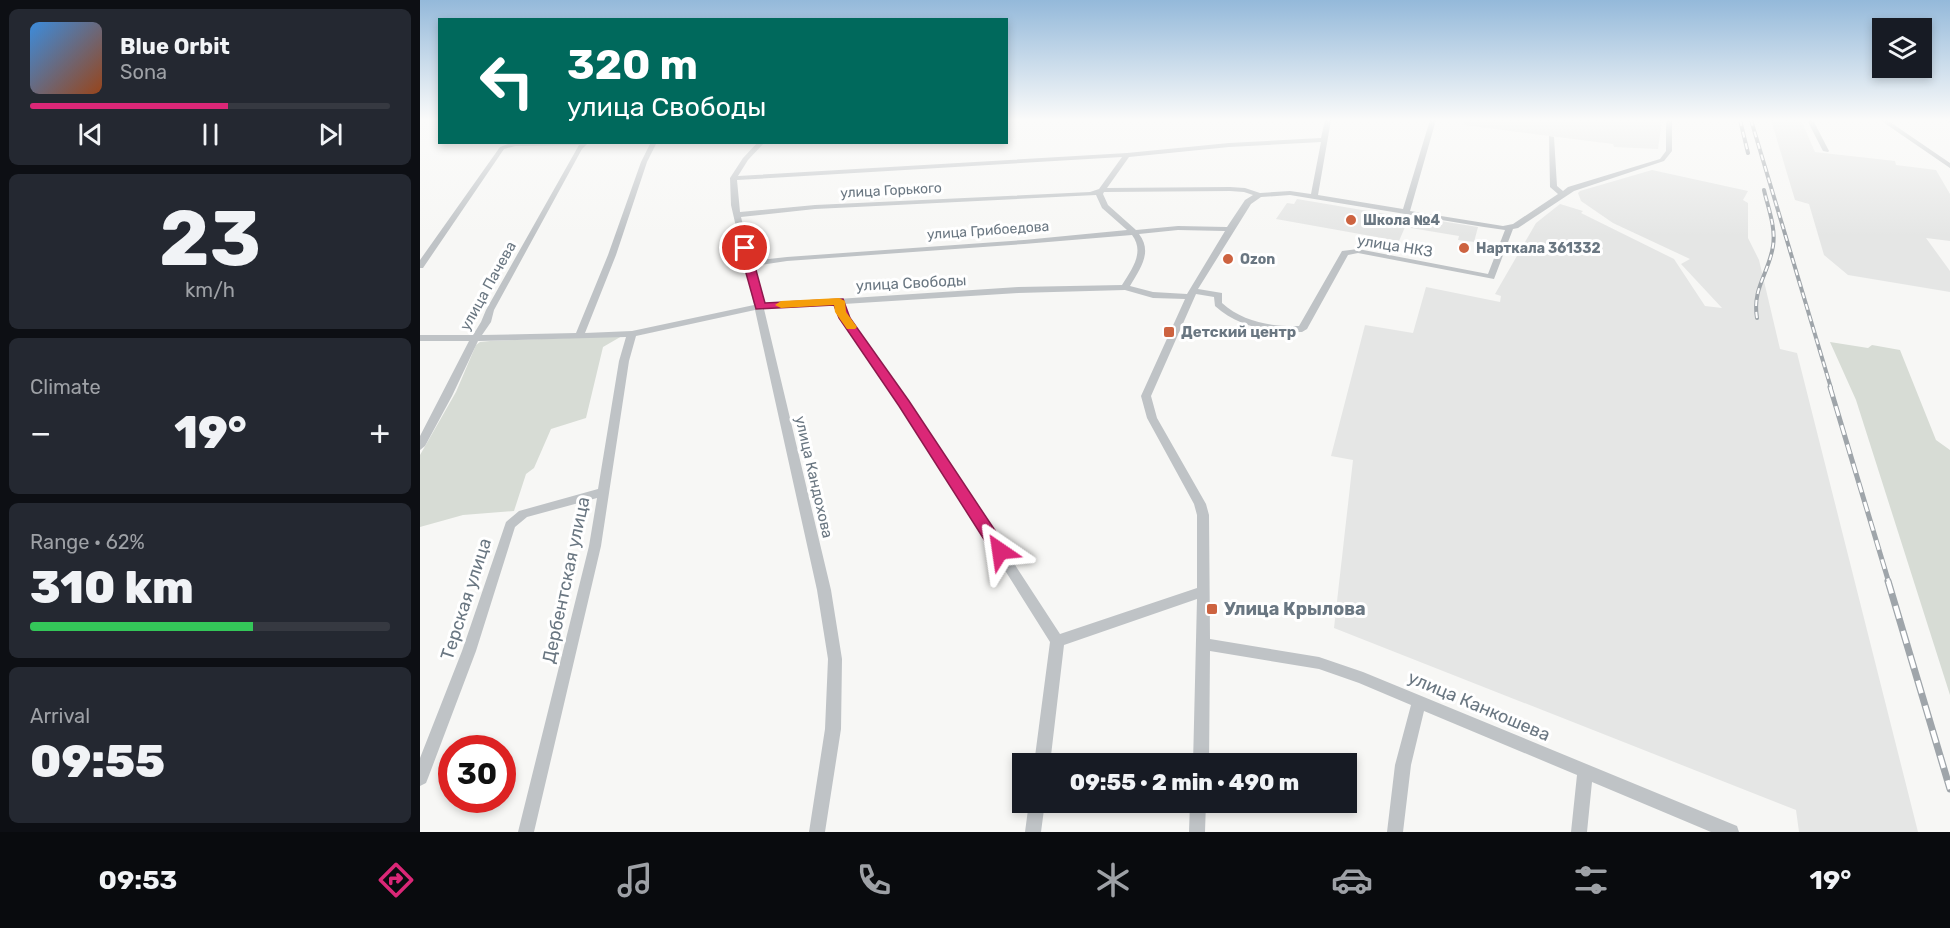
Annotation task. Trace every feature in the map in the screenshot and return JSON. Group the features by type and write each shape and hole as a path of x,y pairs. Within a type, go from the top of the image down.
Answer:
{"street":[{"path":"420,266 494,159"},
{"name":"улица Пачева","path":"420,446 573,159"},
{"path":"580,335 612,255 646,159"},
{"path":"734,178 745,159"},
{"path":"734,178 1048,159"},
{"path":"1124,159 1100,192 1100,200 1140,238 1141,257 1125,287"},
{"path":"1314,196 1321,159"},
{"path":"1406,212 1422,159"},
{"path":"1552,159 1554,187 1562,194"},
{"path":"1510,227 1575,187 1663,159"},
{"name":"улица Кандохова","path":"734,178 737,214 824,590 835,659 833,729 817,832"},
{"name":"улица Горького","path":"737,214 815,207 1087,195 1100,192 1230,189 1245,190 1259,195 1290,193 1314,196 1496,227 1510,227"},
{"path":"1201,753 1204,528 1200,504 1152,418 1146,396 1192,294 1248,202 1259,195"},
{"name":"улица Грибоедова","path":"748,264 804,257 1189,227 1230,229"},
{"name":"улица НКЗ","path":"1192,294 1219,295 1218,304 1222,309 1252,323 1302,329 1345,253 1358,251 1491,277 1510,227"},
{"name":"улица Свободы","path":"420,338 632,334 760,307 1018,290 1125,287 1152,295 1192,294"},
{"path":"839,301 840,312 905,404 1057,641 1042,753"},
{"name":"Дербентская улица","path":"526,832 596,546 624,361 632,334"},
{"name":"Терская улица","path":"420,778 469,651 510,525 523,514 604,492"},
{"path":"1057,641 1204,591"},
{"name":"улица Канкошева","path":"1203,644 1319,663 1419,702 1731,832"},
{"path":"1395,832 1403,765 1419,702"},
{"path":"1579,832 1585,773"},
{"path":"1033,832 1035,813"},
{"path":"1197,832 1198,813"}],"shaded area":[{"path":"1783,159 1876,159 1895,161 1896,165 1936,170 1950,194 1950,241 1926,238 1950,271 1950,292 1848,275 1824,255 1809,204 1795,200"},
{"path":"1652,170 1748,191 1743,200 1748,203 1748,238 1759,260 1780,349 1797,353 1918,832 1799,832 1796,810 1334,628 1353,460 1331,456 1365,325 1413,333 1426,287 1500,302 1501,296 1495,294 1536,223 1560,204 1583,211 1581,213 1674,259 1705,306 1722,308 1681,264 1690,259 1613,223 1581,201 1578,193"},
{"name":"Школа №4","path":"1297,199 1427,221 1428,219 1478,227 1474,242 1458,240 1459,236 1405,227 1399,241 1276,219 1287,203 1294,204"},
{"path":"622,336 603,347 586,418 551,429 534,468 526,474 514,511 463,515 420,527 420,455 456,392 476,345 490,341"},
{"path":"1830,342 1900,350 1936,440 1950,450 1950,695 1856,400"}],"railway":[{"path":"1763,159 1831,388"},
{"path":"1757,318 1757,298 1771,256 1774,239 1773,225 1764,190"},
{"path":"1830,387 1889,583"},
{"path":"1888,581 1950,789"}],"slow traffic":[{"path":"781,305 839,301 840,312 851,327"}],"place":[{"name":"Школа №4","path":"1351,220"},
{"name":"Нарткала 361332","path":"1464,248"},
{"name":"Ozon","path":"1228,259"},
{"name":"Детский центр","path":"1169,332"},
{"name":"Улица Крылова","path":"1212,609"}],"route":[{"path":"745,248 760,307 839,301 840,312 905,404 1000,551"}]}
